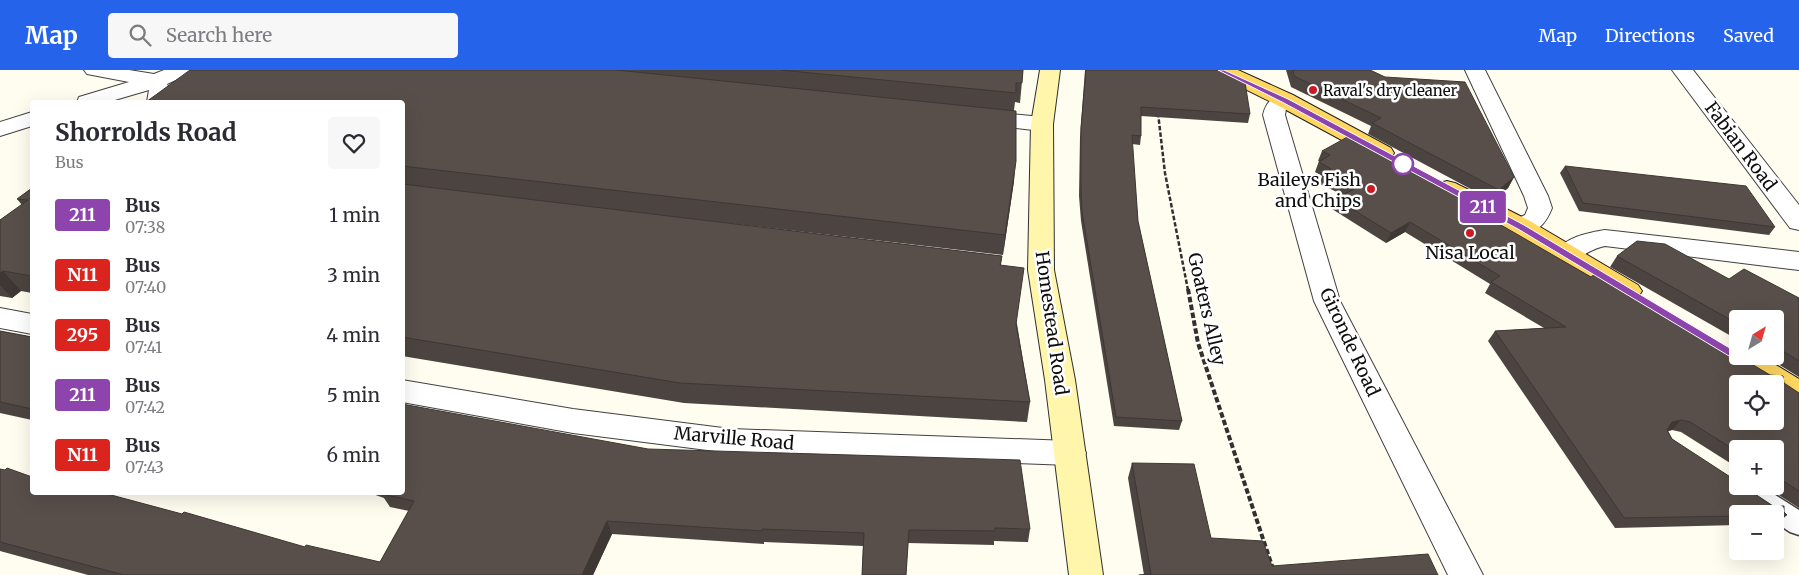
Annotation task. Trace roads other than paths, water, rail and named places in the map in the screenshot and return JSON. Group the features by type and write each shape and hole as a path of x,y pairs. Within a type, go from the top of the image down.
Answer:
{"main road":[{"path":"1222,70 1285,100 1398,162"},
{"path":"1425,176 1521,227 1652,305"},
{"path":"1752,365 1799,393"}],"street":[{"path":"94,70 156,81"},
{"path":"94,100 156,81 182,70"},
{"name":"Homestead Road","path":"1050,70 1042,124 1031,269 1060,380 1086,575"},
{"path":"1475,70 1540,208 1535,220 1521,227"},
{"name":"Fabian Road","path":"1682,70 1799,222"},
{"path":"156,81 160,92 158,100"},
{"name":"Gironde Road","path":"1285,100 1276,106 1274,115 1327,302 1466,575"},
{"path":"963,116 1042,124"},
{"path":"0,129 30,120"},
{"path":"1567,254 1577,245 1604,238 1799,261"},
{"path":"0,318 30,324"},
{"name":"Marville Road","path":"405,392 573,421 731,441 1070,453"}],"lane":[{"path":"1754,495 1799,524"}],"place":[{"name":"Raval's dry cleaner","path":"1313,90"},
{"name":"Baileys Fish and Chips","path":"1371,189"},
{"name":"Nisa Local","path":"1470,233"}]}
